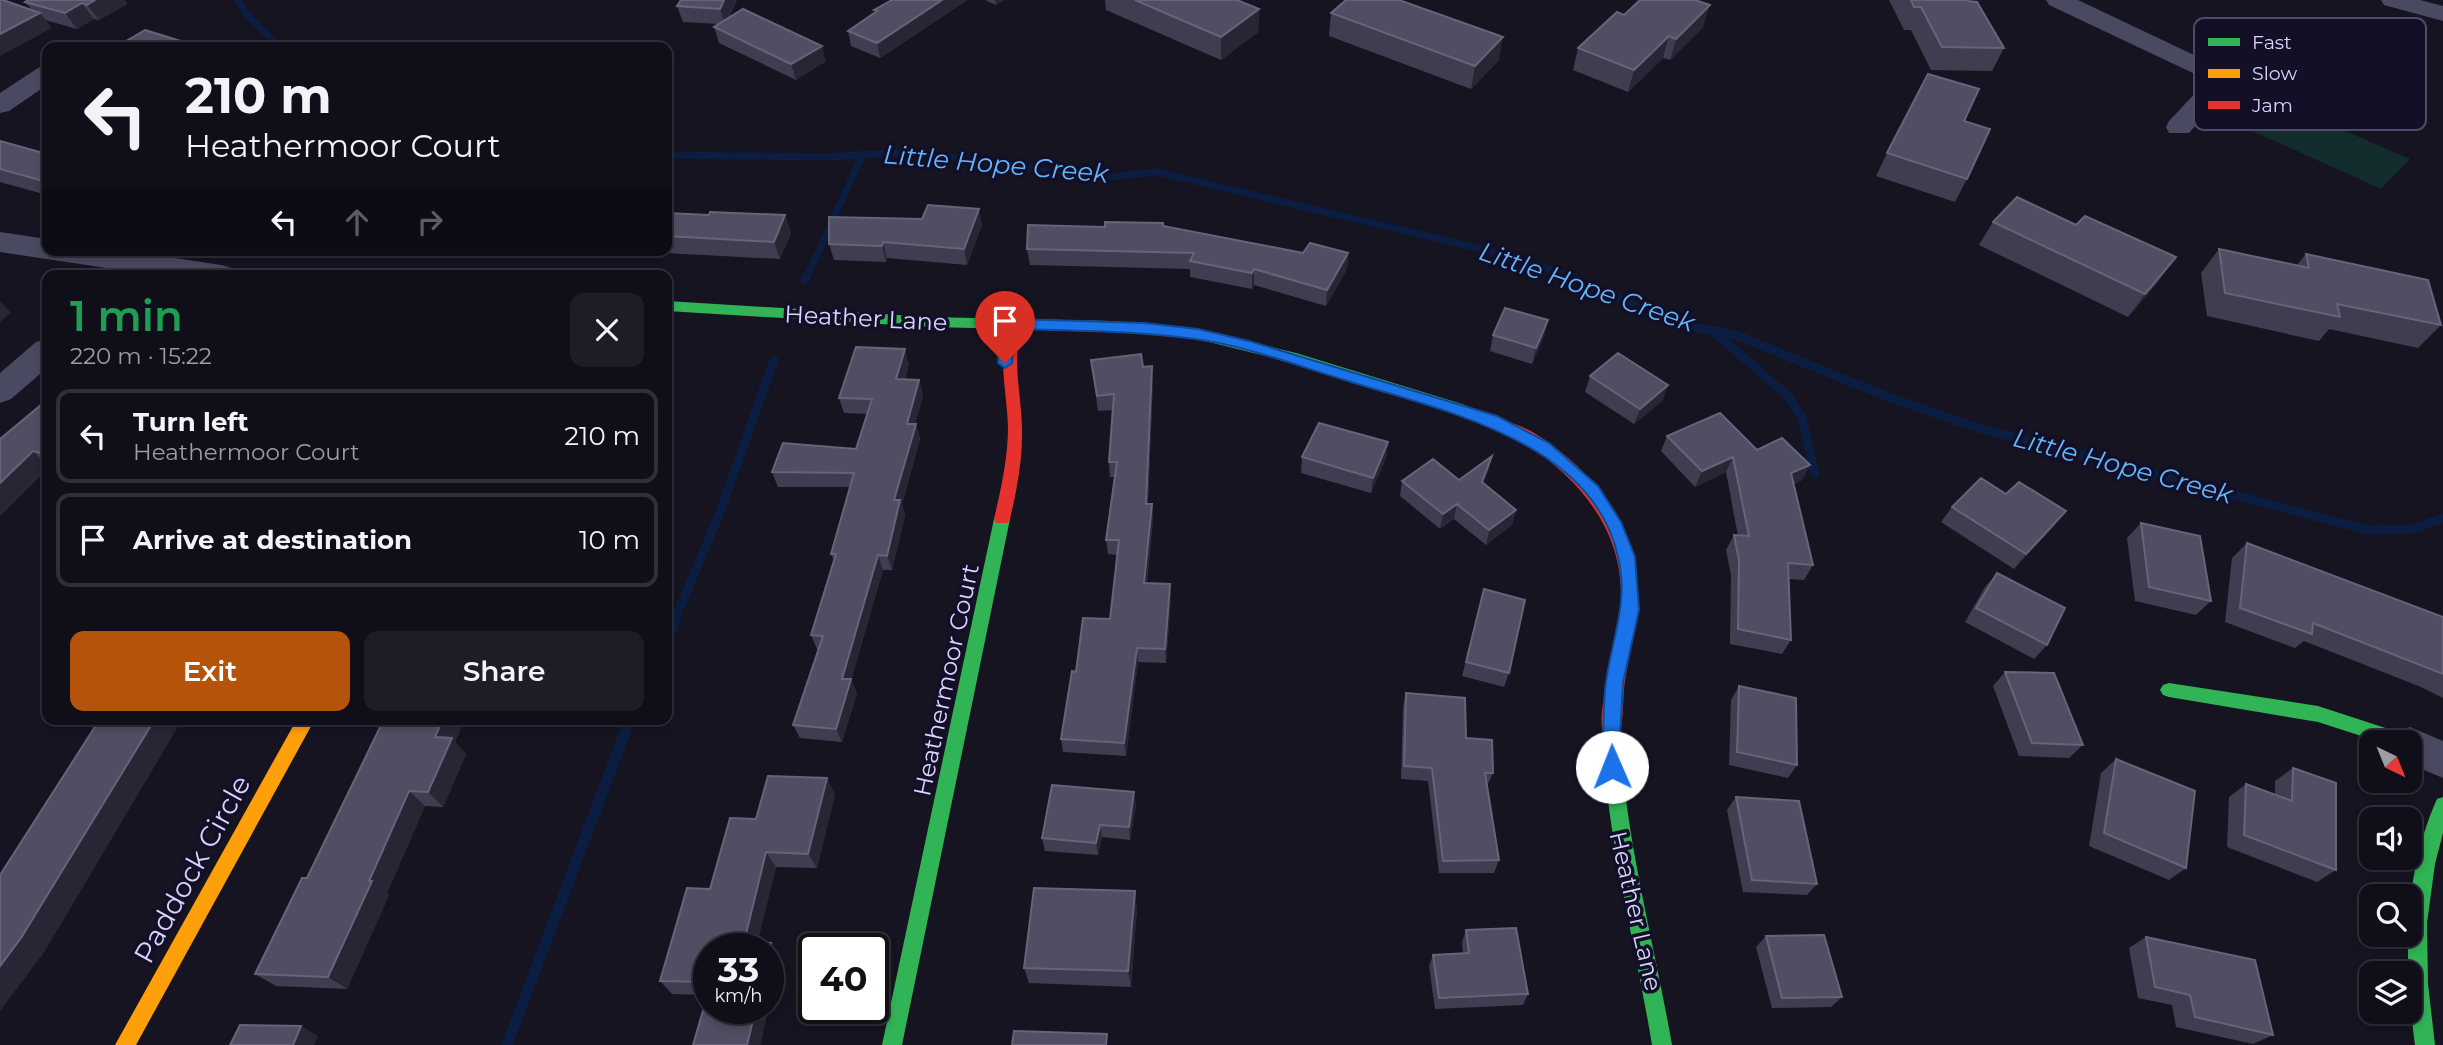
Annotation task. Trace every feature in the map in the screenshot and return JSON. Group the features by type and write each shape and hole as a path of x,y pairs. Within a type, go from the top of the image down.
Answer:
{"street":[{"path":"2058,0 2194,64"},
{"path":"2393,0 2443,14"},
{"path":"0,105 42,76"},
{"path":"2179,127 2194,111"},
{"path":"0,242 42,248"},
{"path":"82,256 139,269"},
{"name":"Heather Lane","path":"672,306 1144,328 1198,334 1249,346 1492,420 1544,447 1592,490 1618,534 1626,557 1632,591 1612,706 1612,792 1616,825 1658,1006 1662,1045"},
{"name":"Heathermoor Court","path":"892,1045 1013,468 1016,420 1005,363 1006,344 1016,324"},
{"path":"0,391 42,354"},
{"path":"2169,690 2284,706 2336,718 2370,730"},
{"name":"Paddock Circle","path":"125,1045 303,725"},
{"path":"2422,750 2443,760"},
{"path":"2425,1045 2416,1002 2414,929 2418,891 2434,824 2443,805"}],"green space":[{"path":"2250,130 2343,130 2410,159 2381,189"}],"building":[{"path":"0,0 3,0 40,13 0,34"},
{"path":"95,0 87,5 82,3 65,13 25,2"},
{"path":"681,0 724,0 720,9 677,6"},
{"path":"892,0 942,0 877,43 848,31 877,11 874,10"},
{"path":"1135,0 1237,0 1259,9 1221,37"},
{"path":"1346,0 1399,0 1503,37 1475,66 1331,13"},
{"path":"1640,0 1695,0 1710,5 1676,39 1669,36 1634,70 1578,48 1617,12 1624,15"},
{"path":"1911,0 1977,2 2004,48 1942,47 1921,7 1914,7"},
{"path":"743,9 822,46 791,64 714,27"},
{"path":"145,30 184,42 125,42"},
{"path":"1928,74 1979,89 1964,121 1990,129 1967,179 1887,153"},
{"path":"0,141 42,153 42,181 0,169"},
{"path":"2017,197 2076,225 2085,216 2176,257 2145,294 1993,222"},
{"path":"928,205 979,209 964,249 883,242 882,246 829,244 829,217 922,219"},
{"path":"710,212 785,215 774,242 672,236 672,213 709,215"},
{"path":"1105,222 1163,223 1163,226 1303,253 1310,243 1348,253 1327,290 1254,269 1252,273 1190,261 1194,253 1027,249 1028,225 1105,227"},
{"path":"2219,249 2309,268 2306,254 2428,280 2441,325 2337,304 2340,317 2225,293"},
{"path":"1505,308 1548,320 1536,348 1493,335"},
{"path":"856,347 905,349 896,379 919,380 907,424 916,424 894,500 900,500 887,556 878,555 842,679 851,679 836,729 793,725 823,636 811,635 836,554 831,554 854,473 772,472 783,443 856,449 872,399 839,398"},
{"path":"1618,353 1668,385 1640,409 1590,376"},
{"path":"1141,354 1143,367 1152,366 1146,504 1152,504 1144,583 1170,584 1165,649 1137,648 1124,743 1061,739 1072,671 1076,672 1083,618 1110,619 1119,540 1106,540 1117,462 1109,462 1114,394 1097,396 1091,360"},
{"path":"42,404 42,454 33,451 0,483 0,439"},
{"path":"1720,413 1757,450 1782,438 1810,465 1791,473 1813,565 1788,563 1791,640 1738,629 1739,560 1734,535 1749,536 1733,457 1702,471 1667,436"},
{"path":"1319,423 1388,442 1373,478 1302,457"},
{"path":"1492,456 1482,482 1516,510 1489,530 1457,504 1443,514 1402,481 1433,459 1459,480"},
{"path":"1981,478 2006,494 2019,482 2066,511 2026,554 1952,507"},
{"path":"2141,523 2200,536 2211,601 2149,587"},
{"path":"2247,543 2443,617 2443,674 2313,623 2312,634 2240,608"},
{"path":"1997,573 2065,608 2047,645 1976,608"},
{"path":"1484,589 1525,600 1509,673 1466,662"},
{"path":"2005,672 2054,673 2083,745 2032,743"},
{"path":"1739,686 1796,698 1797,765 1737,752"},
{"path":"1406,693 1465,698 1466,738 1492,740 1493,773 1485,773 1499,860 1443,861 1432,768 1404,766"},
{"path":"96,725 151,725 21,938 0,966 0,875"},
{"path":"381,725 440,725 435,737 452,738 428,792 409,791 328,977 255,974 302,878 307,878"},
{"path":"2116,759 2195,791 2186,868 2104,833"},
{"path":"2293,768 2336,783 2336,870 2244,835 2246,784 2292,801"},
{"path":"768,776 827,778 808,854 766,852 746,933 693,933 693,982 660,981 687,888 710,889 730,818 756,819"},
{"path":"1052,785 1134,792 1129,827 1100,825 1096,843 1042,838"},
{"path":"1736,797 1799,801 1817,884 1752,880"},
{"path":"1034,888 1135,891 1128,971 1024,968"},
{"path":"1516,928 1528,994 1439,998 1433,955 1469,953 1466,930"},
{"path":"1824,935 1842,997 1782,998 1766,936"},
{"path":"2146,937 2255,960 2273,1035 2195,1017 2190,995 2155,987"},
{"path":"699,1024 752,1024 747,1045 693,1045"},
{"path":"240,1025 301,1026 293,1045 230,1045"},
{"path":"1014,1031 1107,1034 1106,1045 1012,1045"}],"waterway":[{"name":"Little Hope Creek","path":"238,0 247,15 275,42"},
{"name":"Little Hope Creek","path":"863,155 890,153 955,157 1091,179 1157,172 1511,256 1575,278"},
{"name":"Little Hope Creek","path":"672,155 829,157 863,155"},
{"path":"806,279 863,155"},
{"name":"Little Hope Creek","path":"1575,278 1671,323 1736,335 1888,397 1978,428 2368,530 2413,529 2443,518"},
{"path":"1714,332 1788,396 1802,418 1815,474"},
{"path":"674,622 720,512 774,360"},
{"path":"672,627 675,620"},
{"path":"507,1045 628,725"}],"traffic: fast":[{"path":"672,306 930,322 1111,326 1197,334 1291,357 1457,408 1514,430"},
{"path":"892,1045 1002,519"},
{"path":"2169,690 2318,714 2367,730"},
{"path":"1611,733 1617,812 1662,1045"},
{"path":"2425,1045 2418,984 2420,894 2433,835 2443,805"}],"traffic: slow":[{"path":"125,1045 303,725"}],"traffic: jam":[{"path":"1002,519 1015,439 1009,351 1016,324"},
{"path":"1514,430 1538,444 1580,478 1598,499 1622,546 1628,573 1629,601 1613,700 1611,733"}],"route":[{"path":"1005,363 1006,344 1016,324 1144,328 1198,334 1249,346 1492,420 1544,447 1574,471 1592,490 1613,522 1626,557 1632,591 1631,610 1614,683 1611,718 1612,767"}]}
